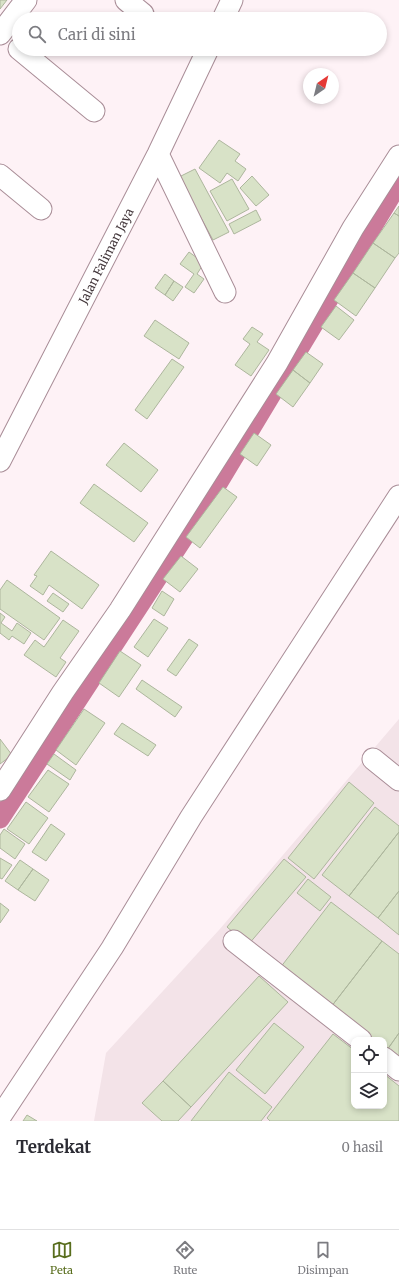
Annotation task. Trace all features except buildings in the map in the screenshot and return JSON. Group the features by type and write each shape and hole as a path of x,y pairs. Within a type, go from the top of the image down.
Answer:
{"street":[{"path":"17,12 26,0"},
{"path":"126,0 141,12"},
{"path":"226,12 232,0"},
{"path":"12,18 0,33 12,43"},
{"path":"27,56 94,112"},
{"name":"Jalan Faliman Jaya","path":"0,461 158,154 205,56"},
{"path":"158,154 225,292"},
{"path":"0,790 63,692 120,610 286,348 297,330 307,307 353,228 399,156"},
{"path":"0,175 41,210"},
{"path":"0,1117 112,948 191,818 399,496"},
{"path":"373,759 399,780"},
{"path":"234,941 357,1037"},
{"path":"387,1060 399,1070"}],"shaded area":[{"path":"399,719 399,1121 94,1121 106,1053 219,930"}],"waterway":[{"path":"0,819 204,507 399,183"}]}
